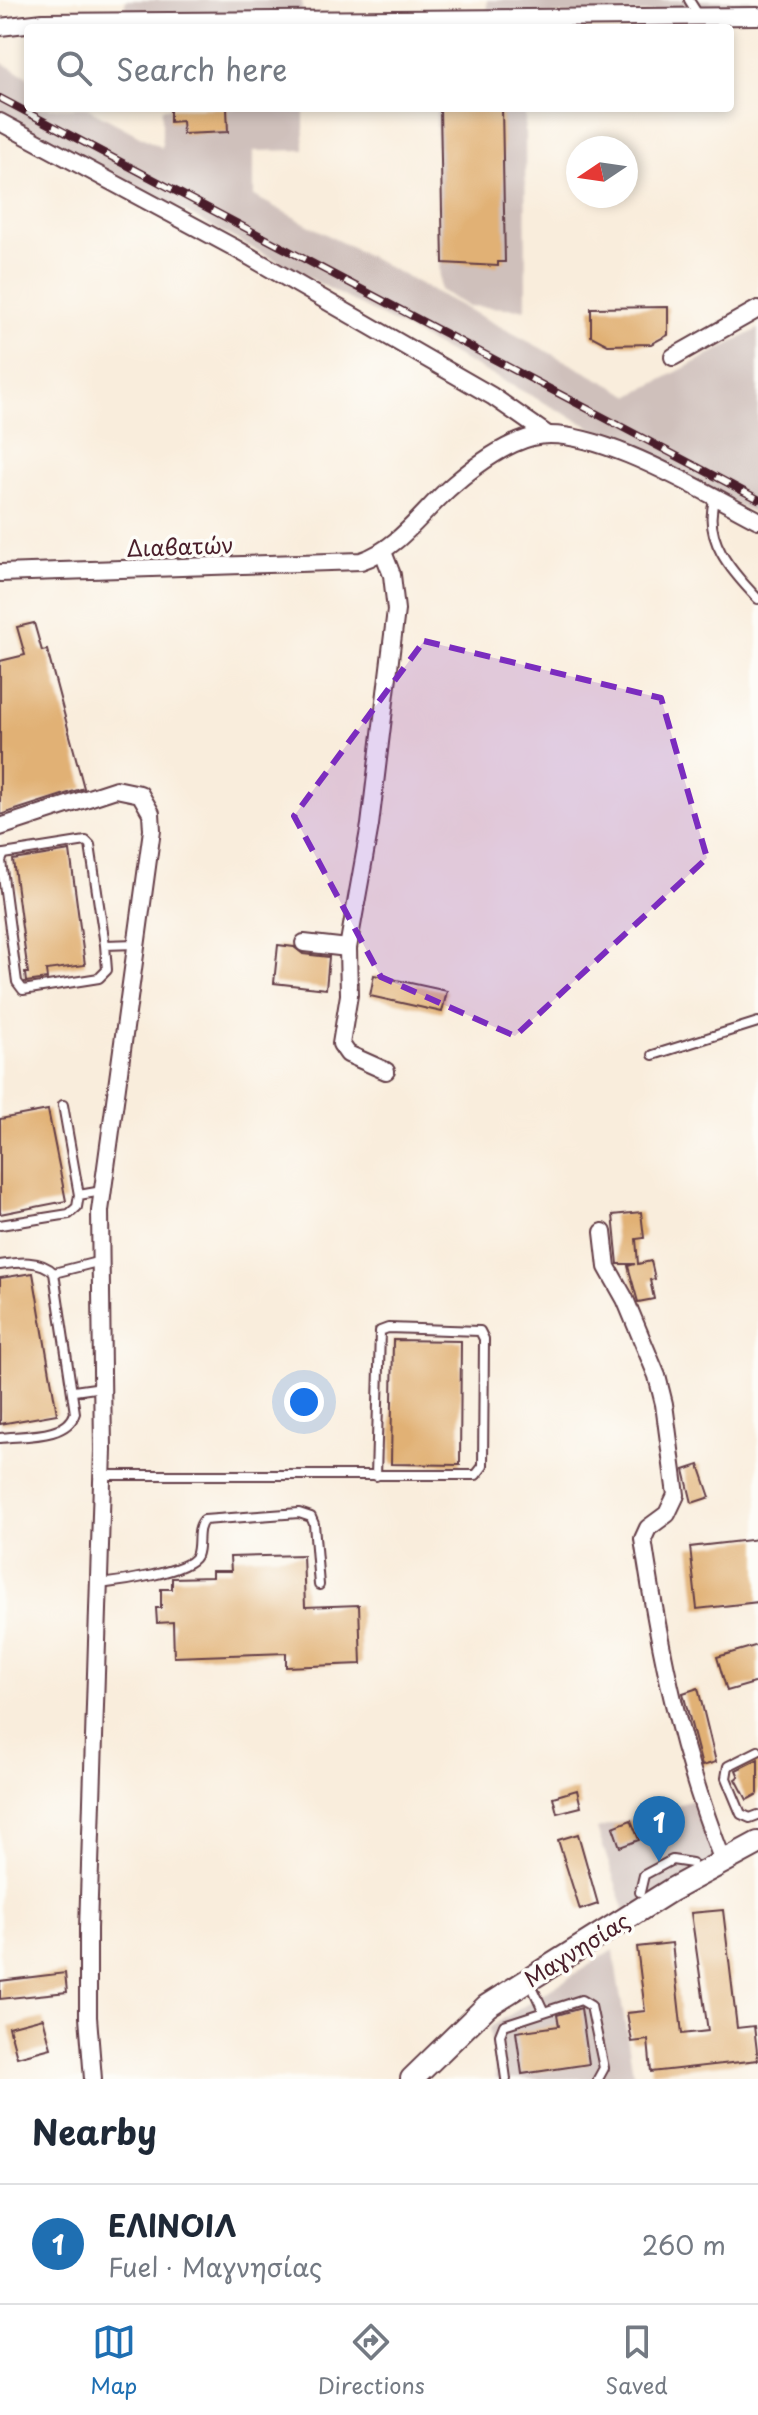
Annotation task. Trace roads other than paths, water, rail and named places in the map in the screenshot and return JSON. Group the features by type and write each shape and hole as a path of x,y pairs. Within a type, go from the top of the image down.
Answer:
{"street":[{"path":"26,24 758,16"},
{"path":"0,27 24,24"},
{"path":"0,122 233,247 492,396 548,435 632,454 758,520"},
{"path":"673,357 758,309"},
{"path":"386,1071 343,1050 349,995 348,948 370,825 396,610 392,575 383,552 454,484 523,440 548,435"},
{"name":"Διαβατών","path":"0,573 361,561 383,552"},
{"path":"0,827 116,789 140,794 151,813 152,830 102,1191 103,1475 88,1929 88,2017 93,2079"},
{"path":"304,943 348,948"},
{"path":"603,1232 607,1267 625,1299 663,1396 676,1495 667,1514 648,1528 643,1539 670,1697 699,1798 723,1861"},
{"name":"Μαγνησίας","path":"421,2076 479,2013 529,1979 758,1843"}],"lane":[{"path":"689,0 700,18"},
{"path":"715,498 710,512 714,538 729,569 758,599"},
{"path":"86,841 90,845 105,945 107,970 103,977 27,990 20,988 1,865 4,854 86,841"},
{"path":"105,945 136,944"},
{"path":"653,1055 758,1022"},
{"path":"0,1225 69,1214 77,1207 79,1195 63,1105"},
{"path":"79,1195 102,1191"},
{"path":"54,1273 101,1261"},
{"path":"0,1265 35,1263 44,1265 54,1273 75,1413 67,1427 0,1438"},
{"path":"103,1475 376,1476 469,1476 481,1471 484,1339 480,1331 388,1328 380,1331 376,1476"},
{"path":"74,1391 103,1387"},
{"path":"100,1584 187,1565 198,1552 200,1525 204,1520 299,1513 311,1517 314,1524 319,1585"},
{"path":"758,1751 728,1766 725,1775 741,1814 750,1818 758,1815"},
{"path":"640,1892 644,1875 672,1860 692,1863"},
{"path":"529,1979 543,2010"},
{"path":"506,2079 501,2028 543,2010 581,2000 589,2002 604,2068 598,2079"}],"railway":[{"path":"0,98 24,111"},
{"path":"26,112 758,499"}],"place":[{"name":"ΕΛΙΝΟΙΛ","path":"659,1862"}]}
